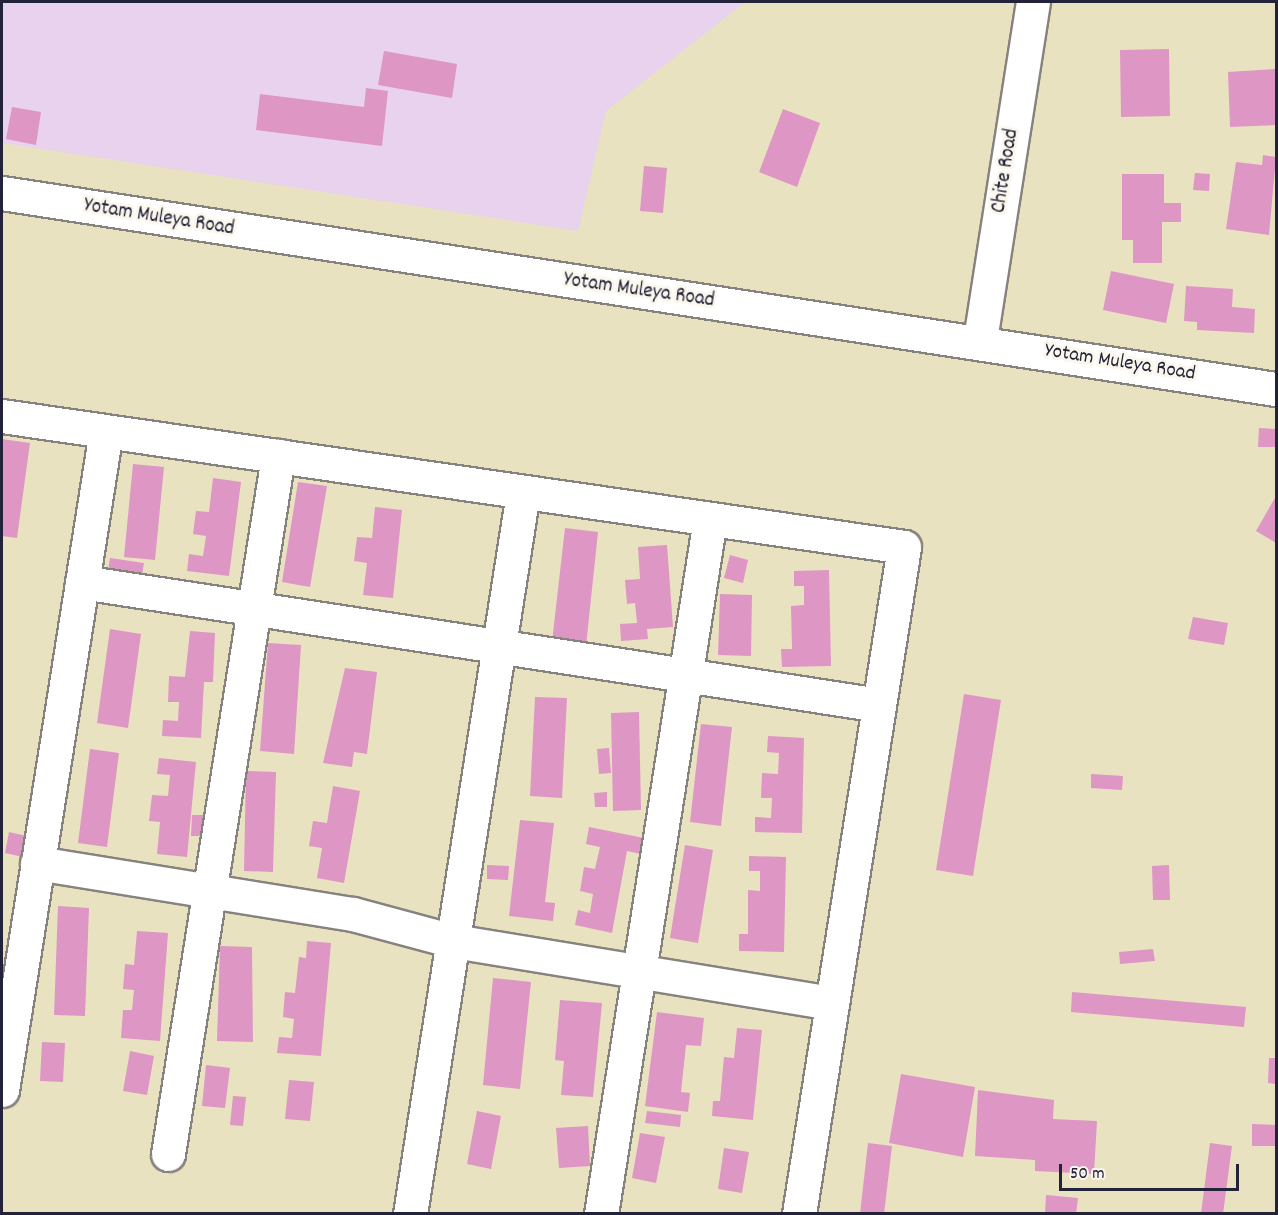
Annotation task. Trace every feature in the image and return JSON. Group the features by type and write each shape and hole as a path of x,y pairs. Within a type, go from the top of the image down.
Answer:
{"street":[{"name":"Chite Road","path":"980,340 1033,2"},
{"name":"Yotam Muleya Road","path":"2,193 980,340 1276,389"},
{"path":"2,416 904,547 799,1214"},
{"path":"2,1090 106,431"},
{"path":"168,1154 278,456"},
{"path":"410,1214 523,492"},
{"path":"602,1214 710,519"},
{"path":"82,582 254,610 499,644 879,705"},
{"path":"37,863 353,914 453,941 832,1003"}],"shaded area":[{"path":"2,2 745,2 606,111 578,231 2,143"}],"building":[{"path":"1169,49 1170,116 1121,117 1120,50"},
{"path":"384,51 457,64 452,98 378,85"},
{"path":"1275,69 1276,125 1230,127 1228,72"},
{"path":"366,88 388,91 382,146 256,130 260,94 364,107"},
{"path":"12,107 41,112 36,145 6,139"},
{"path":"783,109 820,123 797,187 759,172"},
{"path":"1263,155 1276,157 1269,235 1226,229 1236,162 1262,165"},
{"path":"644,166 667,168 663,213 640,211"},
{"path":"1195,173 1210,174 1209,191 1193,190"},
{"path":"1122,174 1164,174 1164,203 1181,203 1181,222 1162,222 1162,263 1133,263 1133,240 1122,240"},
{"path":"1111,271 1174,284 1166,323 1103,310"},
{"path":"1186,286 1233,289 1232,307 1255,309 1254,333 1197,330 1197,322 1184,321"},
{"path":"1259,428 1276,429 1276,447 1258,447"},
{"path":"2,439 30,443 17,538 2,536"},
{"path":"133,464 164,467 155,560 124,557"},
{"path":"213,478 241,482 229,576 187,571 189,554 203,556 206,536 193,534 196,511 209,512"},
{"path":"298,482 327,486 310,587 282,582"},
{"path":"1276,496 1276,543 1256,531"},
{"path":"375,507 402,510 393,598 363,595 367,563 354,561 357,537 372,538"},
{"path":"565,528 598,532 586,646 552,642"},
{"path":"667,545 673,627 647,629 648,639 621,641 620,624 637,623 635,603 627,604 625,580 640,579 638,547"},
{"path":"730,555 748,560 743,583 724,578"},
{"path":"110,558 144,563 141,582 107,576"},
{"path":"829,570 831,666 782,667 781,649 792,649 791,606 804,605 804,586 794,586 794,571"},
{"path":"720,594 752,595 751,656 718,655"},
{"path":"1193,617 1228,623 1224,645 1188,639"},
{"path":"110,629 141,634 128,728 97,723"},
{"path":"190,631 215,633 213,682 204,682 201,738 162,736 163,720 178,721 179,702 168,702 169,676 185,677"},
{"path":"268,643 301,645 294,754 260,751"},
{"path":"345,668 377,672 367,754 354,752 352,767 323,763"},
{"path":"964,694 1001,700 973,876 936,870"},
{"path":"535,697 567,698 562,798 530,796"},
{"path":"639,712 641,810 613,811 611,713"},
{"path":"701,724 732,727 721,826 690,822"},
{"path":"768,736 804,738 802,833 755,832 755,817 771,818 772,798 761,798 762,773 778,774 779,753 767,752"},
{"path":"609,748 611,773 599,774 597,749"},
{"path":"90,749 119,753 107,847 78,843"},
{"path":"159,758 196,762 187,857 157,854 160,822 149,821 152,795 168,796 170,775 157,774"},
{"path":"246,771 276,772 273,872 244,871"},
{"path":"1091,774 1123,776 1122,790 1091,788"},
{"path":"333,786 360,791 344,883 317,878 322,848 309,846 313,821 327,823"},
{"path":"607,792 607,807 595,807 594,793"},
{"path":"192,815 208,815 208,836 191,836"},
{"path":"520,820 554,823 545,902 555,903 553,921 509,916"},
{"path":"589,827 644,838 641,854 627,851 612,933 575,925 578,910 590,913 593,894 580,891 584,867 595,869 600,847 586,844"},
{"path":"9,832 27,836 23,857 5,853"},
{"path":"685,845 713,850 698,943 670,938"},
{"path":"749,856 786,857 784,952 739,951 739,934 748,934 748,890 760,891 760,871 749,871"},
{"path":"487,865 509,866 508,880 487,879"},
{"path":"1169,865 1170,900 1153,900 1152,866"},
{"path":"58,906 89,908 85,1016 54,1015"},
{"path":"137,931 168,933 160,1041 121,1038 123,1010 132,1010 134,990 123,989 125,964 134,965"},
{"path":"307,941 331,943 321,1056 277,1053 279,1037 292,1038 294,1019 283,1017 285,992 295,993 299,957 306,958"},
{"path":"220,946 252,947 253,1042 217,1041"},
{"path":"1153,949 1155,961 1120,964 1119,952"},
{"path":"493,978 531,982 520,1089 483,1085"},
{"path":"1072,992 1246,1007 1244,1027 1071,1012"},
{"path":"560,1000 602,1003 593,1097 561,1095 564,1061 555,1060"},
{"path":"657,1012 704,1018 701,1046 686,1045 681,1092 690,1093 688,1112 645,1106"},
{"path":"737,1028 762,1030 753,1120 712,1116 713,1101 720,1101 724,1057 734,1058"},
{"path":"42,1042 65,1043 63,1082 40,1081"},
{"path":"130,1051 154,1056 147,1095 123,1091"},
{"path":"1269,1058 1276,1058 1276,1084 1268,1083"},
{"path":"206,1065 230,1068 225,1108 202,1106"},
{"path":"901,1074 975,1087 963,1157 889,1143"},
{"path":"289,1080 314,1082 310,1121 285,1119"},
{"path":"978,1090 1054,1100 1053,1119 1097,1121 1094,1174 1035,1171 1035,1160 975,1156"},
{"path":"233,1096 246,1097 243,1126 230,1125"},
{"path":"477,1111 501,1116 491,1169 467,1164"},
{"path":"647,1111 681,1115 680,1127 645,1123"},
{"path":"1252,1124 1276,1125 1276,1146 1252,1146"},
{"path":"588,1126 590,1166 559,1168 556,1128"},
{"path":"640,1133 665,1137 656,1183 632,1178"},
{"path":"868,1143 892,1146 884,1214 860,1214"},
{"path":"1210,1143 1232,1146 1223,1214 1201,1214"},
{"path":"724,1148 749,1152 742,1193 718,1189"},
{"path":"1046,1195 1078,1198 1076,1214 1045,1214"}]}
